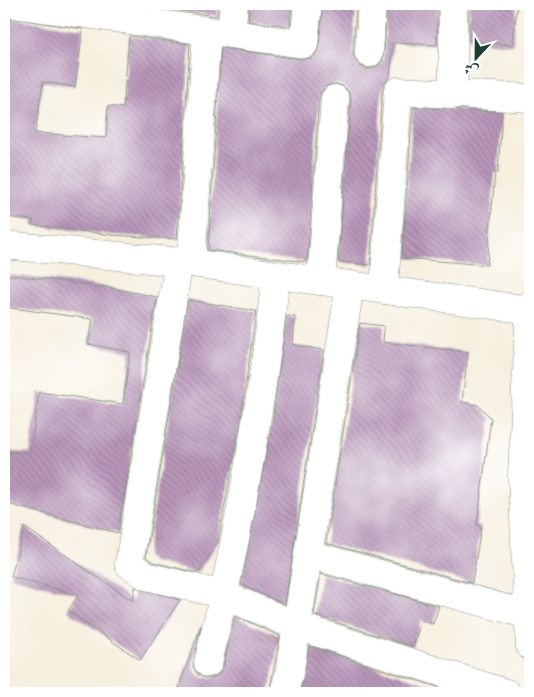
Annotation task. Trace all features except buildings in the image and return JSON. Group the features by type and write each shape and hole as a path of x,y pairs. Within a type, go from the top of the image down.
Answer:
{"street":[{"path":"12,4 304,44 308,4"},
{"path":"234,4 219,32 185,262 129,564 146,576 224,595 297,626 506,693"},
{"path":"368,53 372,4"},
{"path":"453,4 453,94"},
{"path":"384,290 398,91 530,98"},
{"path":"321,281 335,99"},
{"path":"4,245 185,262 530,310"},
{"path":"208,663 224,595 268,350 276,275"},
{"path":"284,693 297,626 350,285"},
{"path":"530,305 522,476 530,646"},
{"path":"308,554 529,614"}]}
